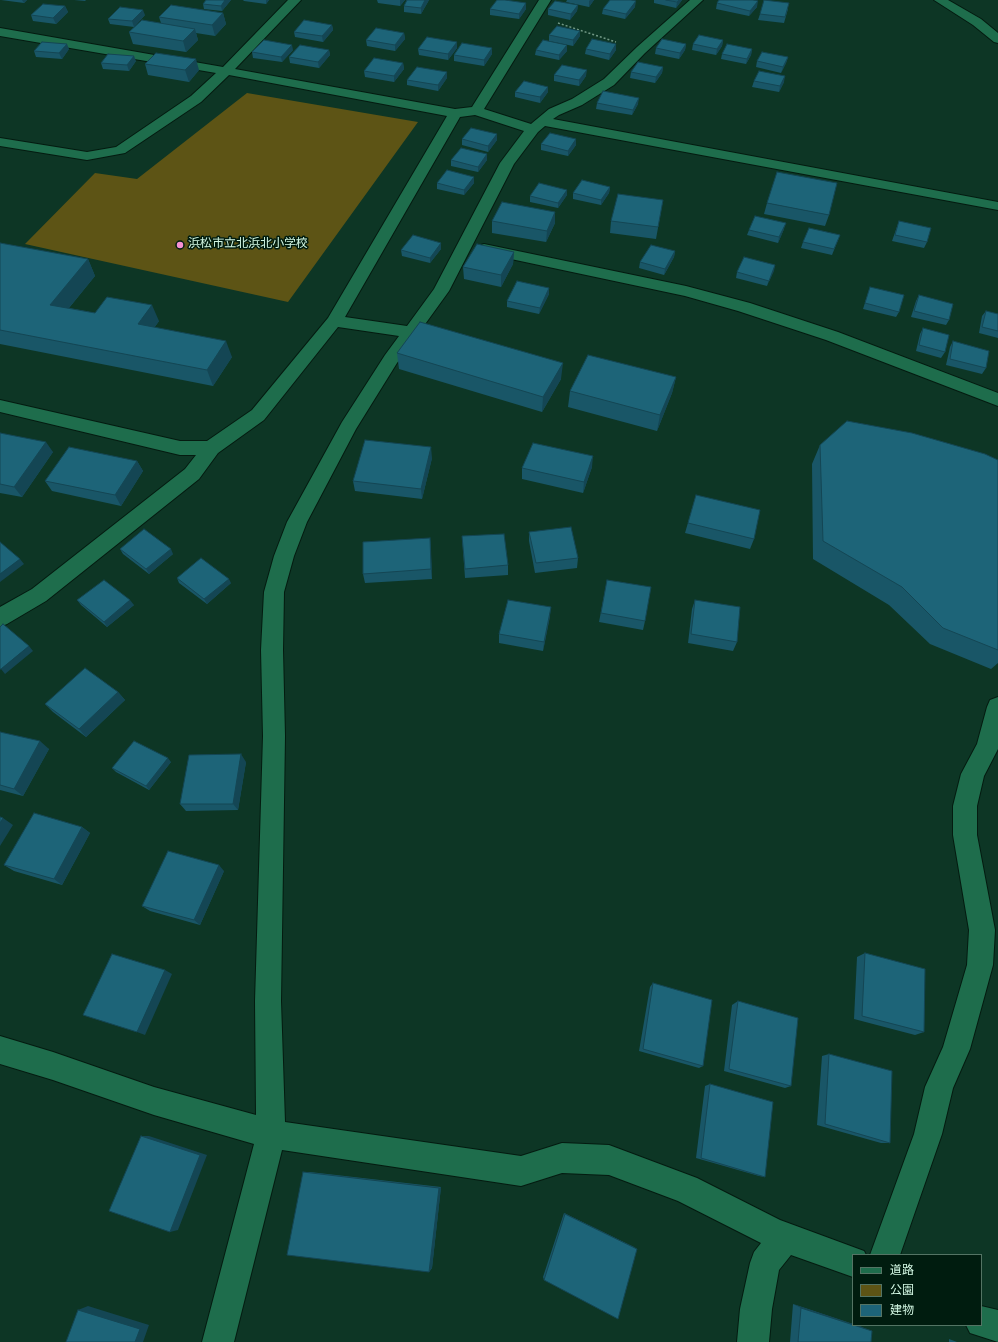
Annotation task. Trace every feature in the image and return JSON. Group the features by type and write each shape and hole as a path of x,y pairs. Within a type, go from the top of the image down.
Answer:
{"street":[{"path":"0,142 87,156 120,150 196,99 226,71 295,0"},
{"path":"218,1342 271,1134 268,1001 274,736 272,650 274,592 284,556 297,522 348,427 391,359 441,291 507,163 538,125 554,112 577,102 609,82 696,0"},
{"path":"940,0 977,22 998,39"},
{"path":"476,111 540,7 527,4"},
{"path":"0,32 226,71 455,113 476,111 538,125 998,206"},
{"path":"0,618 39,595 192,474 211,448 258,416 334,321 455,113"},
{"path":"465,245 686,291 744,307 832,336 998,400"},
{"path":"334,321 412,332"},
{"path":"0,406 180,448 211,448"},
{"path":"885,1254 928,1134 939,1088 956,1049 980,965 982,930 965,835 965,806 973,774 988,746 998,707"},
{"path":"0,1050 53,1066 154,1101 271,1134 521,1171 562,1158 609,1160 686,1189 773,1233 852,1262"},
{"path":"753,1342 756,1309 765,1264 786,1237"},
{"path":"982,1322 998,1326"}],"path":[{"path":"540,7 642,50"}],"green space":[{"path":"247,93 418,122 288,302 25,244 95,173 137,179"}],"building":[{"path":"206,0 225,0 221,6 203,4"},
{"path":"407,0 425,0 421,8 404,6"},
{"path":"497,0 526,3 519,14 490,9"},
{"path":"610,0 636,1 626,14 603,9"},
{"path":"666,0 679,0 677,2"},
{"path":"719,0 758,1 750,11 717,3"},
{"path":"764,0 789,3 785,17 760,14"},
{"path":"555,1 578,5 571,14 548,9"},
{"path":"43,4 65,6 53,18 31,15"},
{"path":"171,5 223,13 212,25 159,17"},
{"path":"120,7 143,10 132,21 108,19"},
{"path":"142,20 195,29 183,41 129,32"},
{"path":"304,20 332,25 322,36 294,32"},
{"path":"557,26 580,31 573,40 549,35"},
{"path":"376,28 404,33 395,45 366,40"},
{"path":"699,35 723,40 717,49 693,44"},
{"path":"427,37 457,42 448,54 418,49"},
{"path":"592,39 616,44 610,54 586,49"},
{"path":"662,39 686,44 680,53 656,48"},
{"path":"264,40 292,45 281,57 252,52"},
{"path":"543,40 567,45 559,55 536,50"},
{"path":"42,42 67,44 59,53 34,51"},
{"path":"462,43 492,48 484,60 454,55"},
{"path":"727,44 752,49 747,59 722,54"},
{"path":"300,45 329,50 318,62 289,57"},
{"path":"762,52 788,57 783,67 757,61"},
{"path":"156,53 196,59 185,70 145,64"},
{"path":"108,54 134,56 127,65 101,63"},
{"path":"374,58 403,63 394,76 364,71"},
{"path":"638,62 663,67 656,77 631,72"},
{"path":"562,65 587,70 579,80 554,75"},
{"path":"417,67 447,72 438,85 407,80"},
{"path":"759,71 785,76 780,86 754,81"},
{"path":"524,81 548,87 540,97 515,92"},
{"path":"603,91 639,98 633,110 597,103"},
{"path":"471,128 497,134 488,146 462,139"},
{"path":"550,133 576,139 568,151 541,144"},
{"path":"461,148 487,154 478,167 451,160"},
{"path":"447,170 474,177 464,190 437,183"},
{"path":"777,172 837,183 829,215 767,203"},
{"path":"582,180 610,187 601,200 573,193"},
{"path":"539,183 567,190 558,203 530,196"},
{"path":"618,194 663,200 658,227 611,221"},
{"path":"502,202 555,212 547,231 492,221"},
{"path":"755,216 786,223 779,237 749,230"},
{"path":"899,221 931,228 927,242 895,235"},
{"path":"809,228 840,235 834,249 803,242"},
{"path":"413,235 441,243 430,258 401,250"},
{"path":"0,243 88,259 50,305 95,313 107,297 152,305 138,324 226,341 207,370 0,330"},
{"path":"477,244 514,252 501,275 463,267"},
{"path":"651,245 675,251 665,269 640,262"},
{"path":"744,257 775,265 769,281 737,272"},
{"path":"517,281 549,288 540,308 507,301"},
{"path":"870,287 904,295 899,312 865,303"},
{"path":"919,295 953,304 949,320 914,311"},
{"path":"986,311 998,314 998,331 982,327"},
{"path":"420,322 563,363 543,397 397,353"},
{"path":"923,328 949,335 945,352 919,345"},
{"path":"953,341 989,351 986,368 950,359"},
{"path":"588,355 676,377 660,415 570,391"},
{"path":"847,421 912,433 985,454 998,460 998,650 943,628 902,587 823,541 820,445"},
{"path":"0,433 46,442 14,487 0,484"},
{"path":"365,440 431,447 421,489 353,481"},
{"path":"533,443 593,456 584,482 522,468"},
{"path":"69,447 137,461 115,495 45,481"},
{"path":"696,495 760,510 754,539 688,523"},
{"path":"571,527 578,558 536,563 529,532"},
{"path":"144,529 171,549 146,569 120,549"},
{"path":"504,534 508,565 465,569 462,536"},
{"path":"430,538 431,569 363,574 363,542"},
{"path":"0,542 20,559 0,574"},
{"path":"201,558 229,579 204,599 177,578"},
{"path":"104,580 130,600 104,622 77,600"},
{"path":"607,580 651,587 645,621 601,613"},
{"path":"508,600 551,607 544,642 499,634"},
{"path":"695,600 740,607 737,642 691,634"},
{"path":"3,624 29,646 0,669 0,627"},
{"path":"85,668 118,692 79,729 45,704"},
{"path":"0,732 40,741 14,789 0,785"},
{"path":"134,741 168,758 146,786 112,768"},
{"path":"241,754 233,804 180,804 189,755"},
{"path":"34,813 82,827 54,879 4,865"},
{"path":"168,851 219,865 194,920 142,906"},
{"path":"865,953 925,969 924,1032 862,1016"},
{"path":"112,954 165,970 137,1032 83,1015"},
{"path":"653,983 712,1000 703,1066 643,1049"},
{"path":"738,1001 798,1018 791,1086 729,1069"},
{"path":"829,1054 892,1071 890,1143 825,1124"},
{"path":"710,1084 773,1102 765,1177 701,1158"},
{"path":"141,1136 200,1155 170,1232 109,1211"},
{"path":"303,1172 439,1188 429,1272 287,1255"},
{"path":"565,1214 637,1249 618,1319 544,1280"},
{"path":"801,1308 852,1325 852,1326 872,1331 871,1342 798,1342"},
{"path":"78,1310 140,1329 135,1342 66,1342"}],"place":[{"name":"浜松市立北浜北小学校","path":"180,245"}]}
